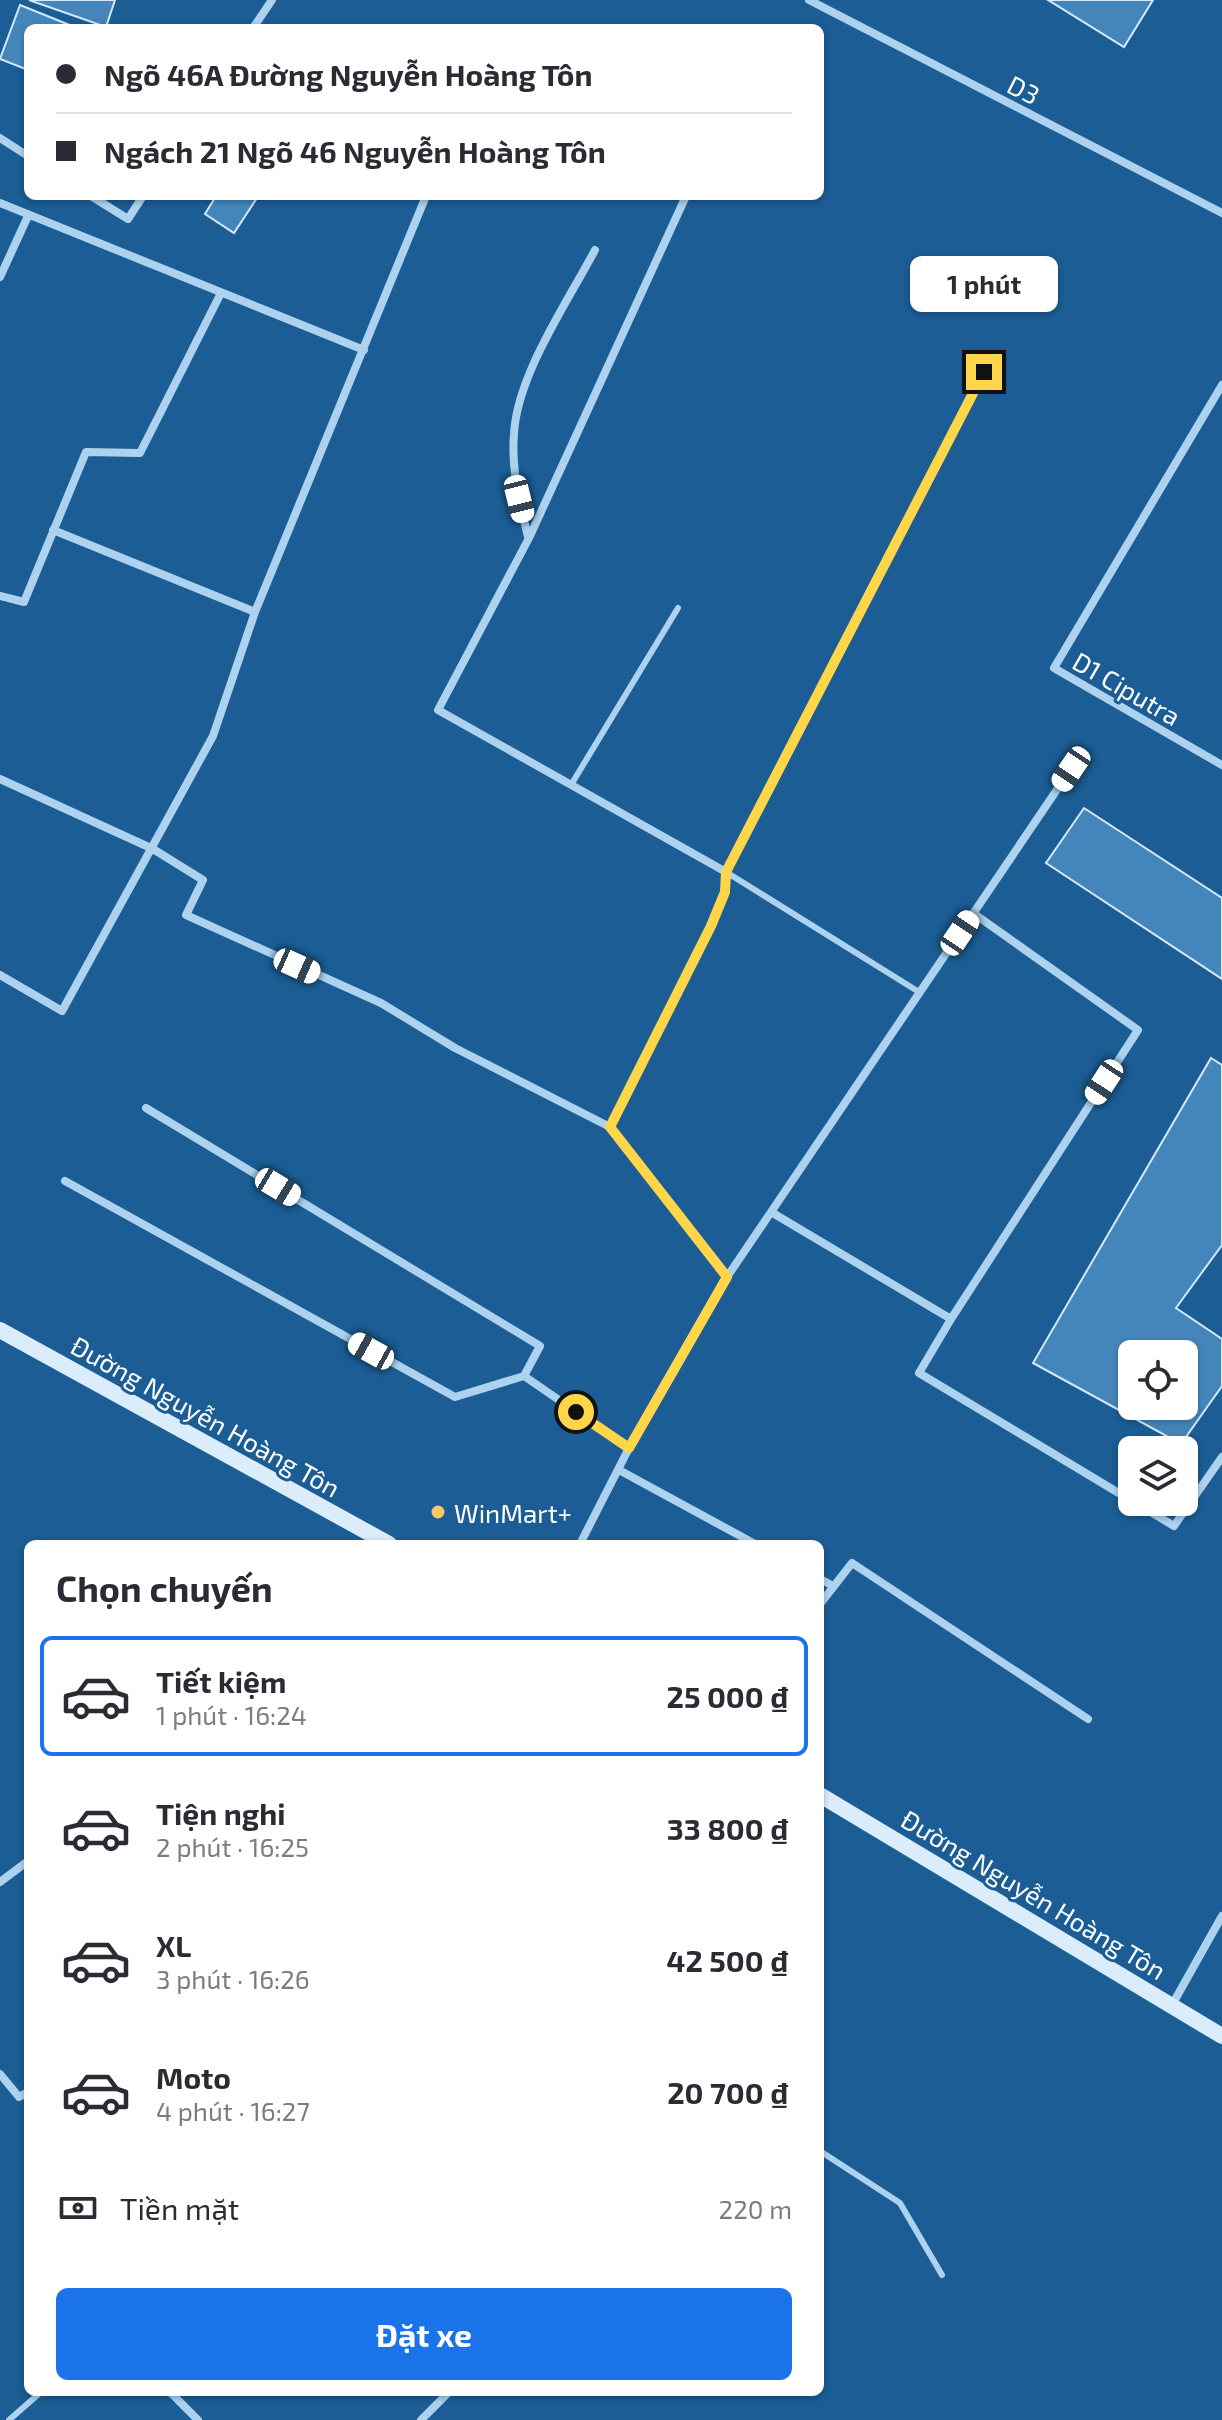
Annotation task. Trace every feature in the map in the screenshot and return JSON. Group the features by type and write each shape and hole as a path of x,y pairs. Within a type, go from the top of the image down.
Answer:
{"main road":[{"name":"Đường Nguyễn Hoàng Tôn","path":"0,1330 382,1540"},
{"name":"Đường Nguyễn Hoàng Tôn","path":"824,1797 1222,2036"}],"street":[{"path":"256,24 272,0"},
{"name":"D3","path":"809,0 1222,213"},
{"path":"0,138 24,153"},
{"path":"97,200 128,219 140,200"},
{"path":"0,975 62,1011 153,849 213,736 255,612 424,200"},
{"path":"610,1127 711,926 725,892 726,872 438,710 529,538 684,200"},
{"path":"0,203 364,350"},
{"path":"0,277 28,216"},
{"path":"529,538 519,499 514,433 530,373 595,250"},
{"path":"0,596 24,602 86,452 140,453 221,293"},
{"name":"D1 Ciputra","path":"1221,387 1054,668 1222,765"},
{"path":"53,530 255,612"},
{"path":"582,1540 629,1448 727,1277 1071,769"},
{"path":"0,779 153,849 203,880 186,915 381,1003 455,1048 610,1127 727,1277"},
{"path":"973,913 1138,1030 919,1373 1118,1493"},
{"path":"65,1181 455,1397 524,1376 540,1346 146,1108"},
{"path":"771,1212 951,1319"},
{"path":"524,1376 629,1448"},
{"path":"1198,1492 1222,1457"},
{"path":"619,1470 748,1540"},
{"path":"1157,1516 1174,1526 1181,1516"},
{"path":"824,1598 852,1563 1088,1719"},
{"path":"824,1581 833,1586"},
{"path":"0,1882 24,1864"},
{"path":"1172,2005 1222,1916"},
{"path":"0,2074 19,2097 24,2094"},
{"path":"174,2396 198,2420"},
{"path":"421,2420 445,2396"}],"lane":[{"path":"919,992 726,872 984,372"},
{"path":"571,785 678,608"},
{"path":"824,2154 900,2203 942,2275"},
{"path":"9,2420 36,2396"}],"building":[{"path":"29,0 115,0 107,24 97,24"},
{"path":"1048,0 1153,0 1124,47"},
{"path":"20,5 67,24 24,24 24,68 0,59"},
{"path":"214,200 256,200 234,233 205,214"},
{"path":"1084,808 1222,898 1222,979 1046,863"},
{"path":"1211,1058 1222,1065 1222,1245 1176,1308 1222,1339 1222,1386 1198,1420 1198,1340 1118,1340 1118,1410 1033,1363"},
{"path":"1137,1420 1198,1420 1187,1436 1166,1436"}],"place":[{"name":"WinMart+","path":"438,1512"}],"route":[{"path":"576,1412 629,1448 727,1277 610,1127 711,926 725,892 726,872 984,372"}]}
